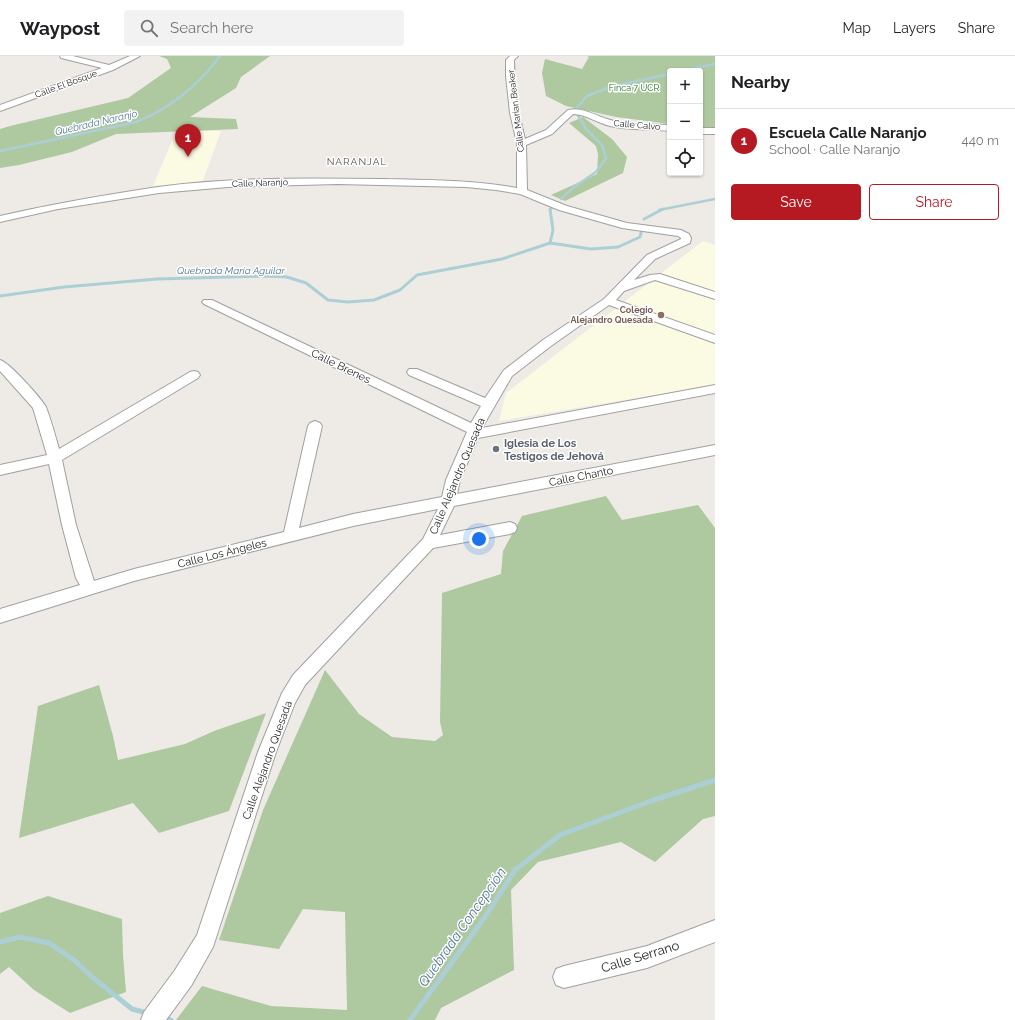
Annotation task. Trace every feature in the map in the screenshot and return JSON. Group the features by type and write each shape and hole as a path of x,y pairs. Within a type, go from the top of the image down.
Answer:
{"street":[{"name":"Calle El Bosque","path":"64,56 110,68"},
{"path":"110,68 136,56"},
{"name":"Calle Marian Beaker","path":"514,56 510,60 510,76 514,113 521,144 522,192"},
{"name":"Calle El Bosque","path":"0,108 110,68"},
{"name":"Calle Calvo","path":"521,144 540,138 560,124 571,112 576,111 586,112 601,120 611,123 667,128"},
{"path":"703,131 715,131"},
{"name":"Calle Naranjo","path":"0,219 58,206 120,195 228,184 337,181 466,184 522,192"},
{"name":"Calle Alejandro Quesada","path":"158,1014 183,978 206,940 267,752 288,698 299,680 429,543 448,502 456,473 474,432 488,404 508,373 547,343 608,302 652,258 686,241 685,236 676,232 649,230 626,226 563,208 522,192"},
{"path":"621,289 654,277 660,277 715,296"},
{"name":"Calle Brenes","path":"208,302 474,432"},
{"path":"608,302 715,339"},
{"path":"0,364 9,372 39,407 55,458 68,525 84,578 90,589"},
{"path":"413,372 488,404"},
{"path":"0,470 55,458 194,375"},
{"path":"474,432 715,389"},
{"path":"290,536 315,426"},
{"name":"Calle Chanto","path":"448,502 715,450"},
{"name":"Calle Los Ángeles","path":"0,616 134,574 352,520 448,502"},
{"path":"429,543 510,528"},
{"name":"Calle Serrano","path":"564,977 647,957 715,931"}],"shaded area":[{"path":"176,131 221,131 202,183 153,186"},
{"name":"Colegio Alejandro Quesada","path":"703,241 715,245 715,385 499,421 506,393"}],"green space":[{"path":"159,56 270,56 241,77 236,88 190,117 236,119 238,129 116,134 72,152 0,168 0,129 128,98 171,68 167,59"},
{"name":"Finca 7 UCR","path":"587,56 715,56 715,131 703,128 703,68 667,68 667,124 616,117 566,106 546,96 542,73 545,59 582,69 589,57"},
{"path":"583,117 612,139 627,157 623,173 565,201 551,195 597,174 598,154 596,146 569,123"},
{"path":"606,496 622,520 698,505 715,528 715,816 703,819 655,862 621,842 538,862 511,890 514,970 441,1008 435,1020 176,1020 202,986 271,1006 347,1010 345,912 303,909 279,949 219,940 263,810 325,670 359,714 392,737 435,741 443,735 440,722 442,593 501,574 503,551 522,516"},
{"path":"99,685 118,760 185,744 214,731 266,713 229,811 159,833 133,803 19,838 38,706"},
{"path":"48,896 122,919 126,992 70,1013 34,990 9,967 0,974 0,913"}],"waterway":[{"name":"Quebrada Naranjo","path":"0,151 136,122 148,117 172,103 193,86 220,56"},
{"name":"Quebrada María Aguilar","path":"696,68 715,64"},
{"name":"Quebrada María Aguilar","path":"561,199 574,187 596,172 606,158 602,145 586,129 575,110 587,96 613,86 667,75"},
{"path":"662,209 715,199"},
{"name":"Quebrada María Aguilar","path":"550,210 553,206"},
{"path":"644,219 662,209"},
{"name":"Quebrada María Aguilar","path":"550,210 553,230 550,243"},
{"path":"550,243 591,249 618,247 640,237 642,229"},
{"name":"Quebrada María Aguilar","path":"0,296 64,287 157,279 268,276 287,277 306,283 328,300 348,302 374,300 400,290 417,275 502,259 550,243"},
{"name":"Quebrada Concepción","path":"410,1020 485,917 515,870 560,835 651,801 715,780"},
{"name":"Quebrada Concepción","path":"0,942 20,937 49,943 74,960 92,977 132,1009 147,1013"},
{"name":"Quebrada Concepción","path":"162,1017 171,1020"}],"place":[{"name":"Escuela Calle Naranjo","path":"188,157"},
{"name":"Colegio Alejandro Quesada","path":"661,315"},
{"name":"Iglesia de Los Testigos de Jehová","path":"496,449"}],"district":[{"name":"NARANJAL","path":"357,161"}]}
